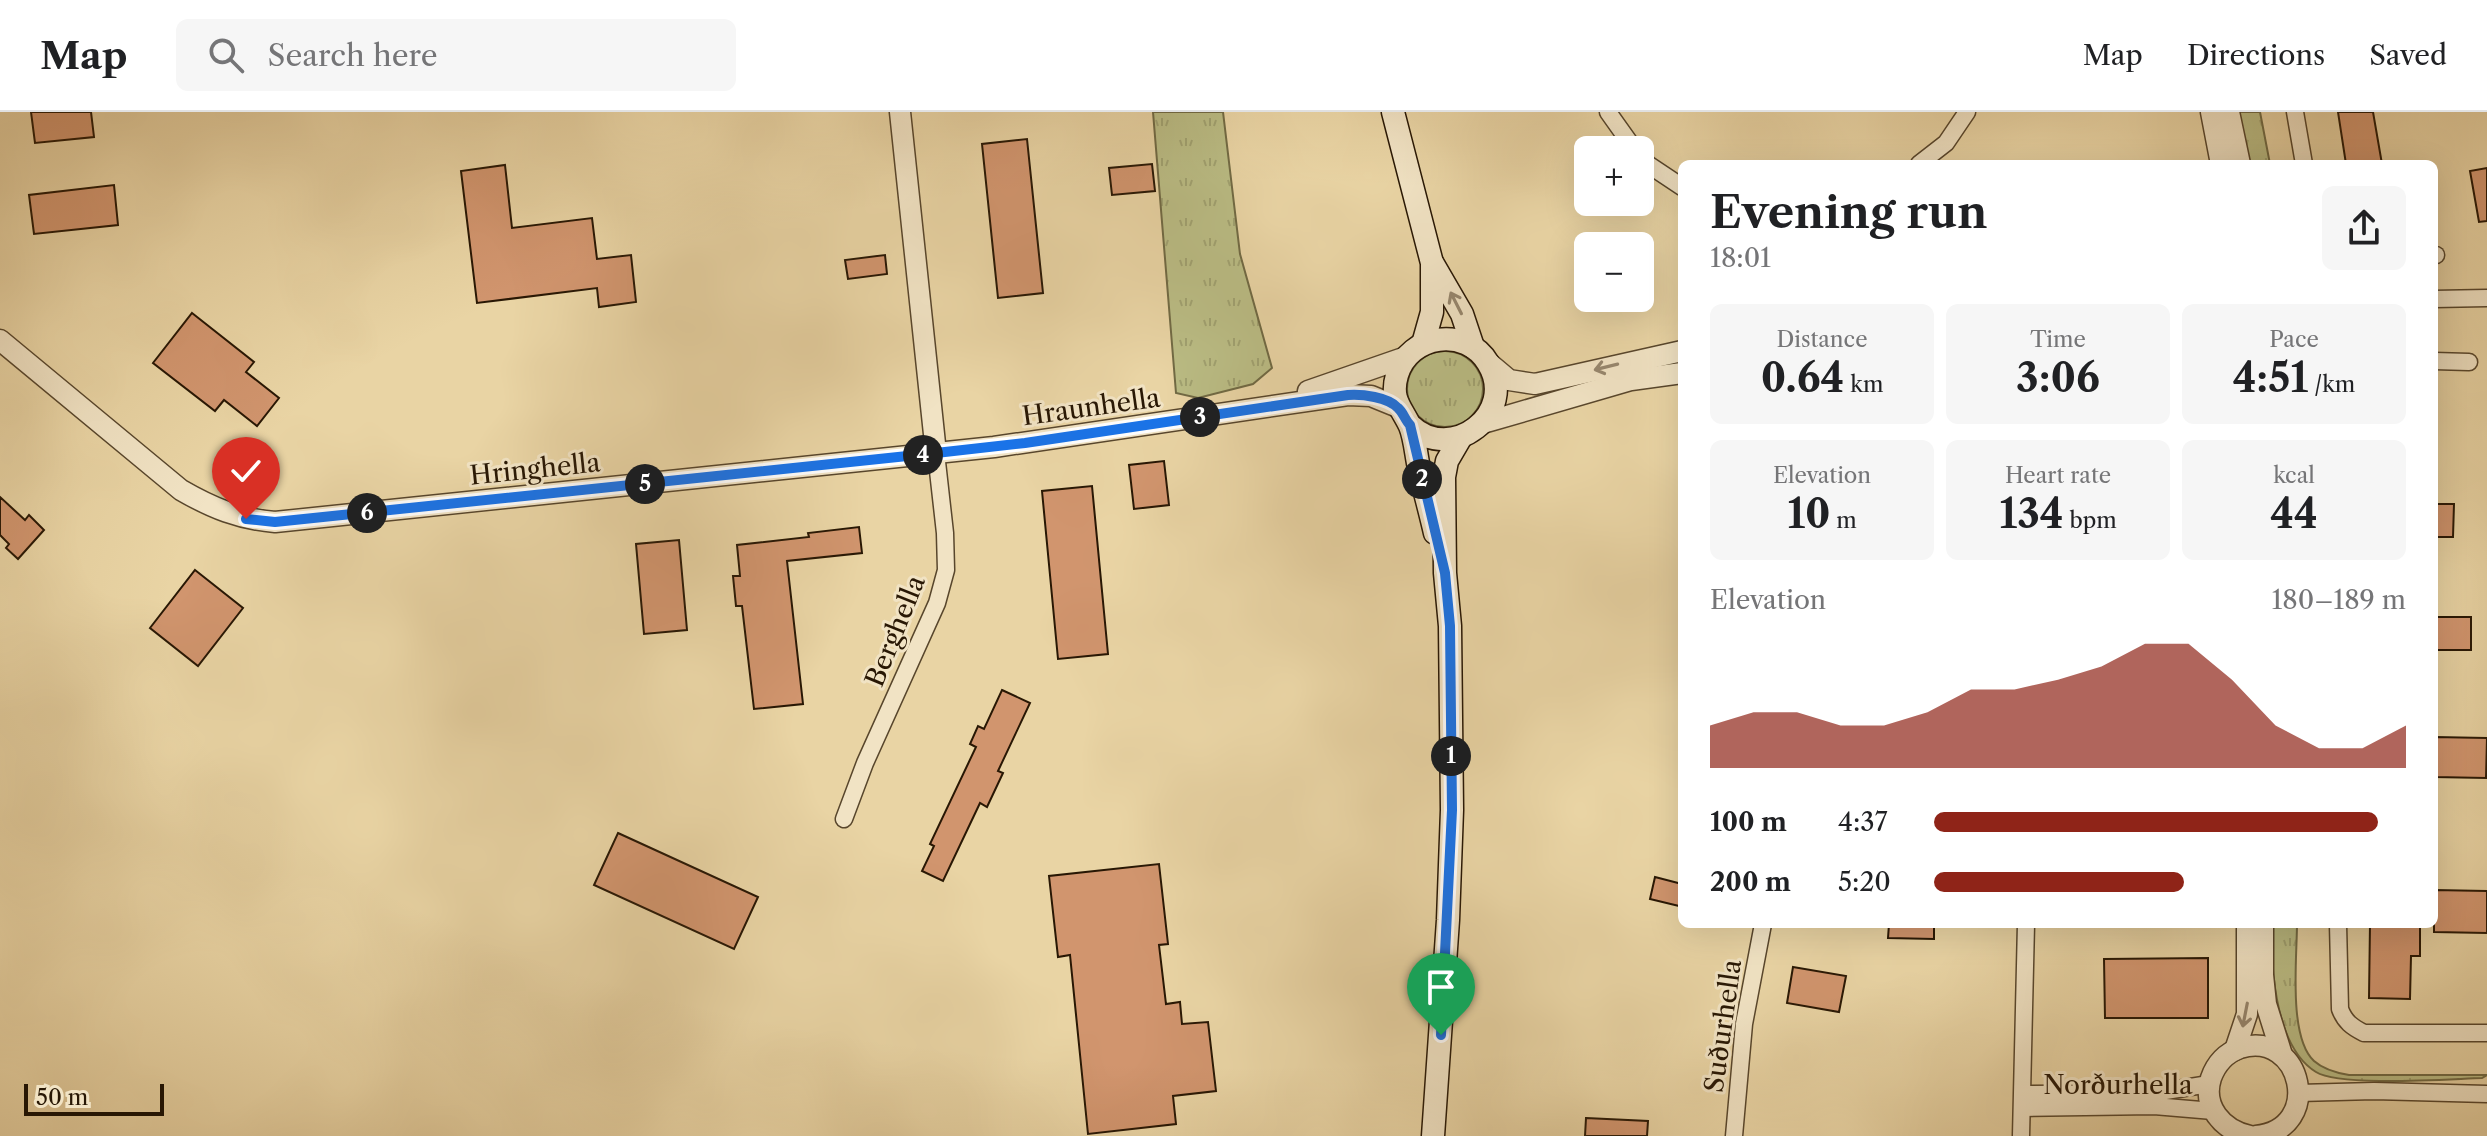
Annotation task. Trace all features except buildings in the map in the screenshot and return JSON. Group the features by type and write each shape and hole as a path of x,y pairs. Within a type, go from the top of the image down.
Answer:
{"main road":[{"path":"1393,112 1432,263 1431,324 1395,382 1445,573"},
{"path":"1432,263 1462,314 1473,347 1490,364 1496,382 1493,408 1483,423 1461,437 1447,461 1444,477 1445,573 1450,626 1452,810 1433,1136"},
{"path":"1415,350 1448,339 1473,347"},
{"path":"1404,416 1433,438 1461,437"}],"street":[{"path":"900,112 936,453"},
{"path":"1608,112 1625,136"},
{"path":"1924,160 1946,143 1967,112"},
{"path":"2211,112 2220,160"},
{"path":"2229,112 2239,160"},
{"path":"2295,112 2303,160"},
{"path":"1654,168 1678,184"},
{"path":"2438,299 2487,298"},
{"name":"Hringhella","path":"0,340 181,490 211,508 246,519 275,522 936,453"},
{"name":"Hraunhella","path":"1254,409 1415,350"},
{"path":"1490,364 1509,380 1535,384 1678,352"},
{"path":"2438,361 2469,362"},
{"path":"1483,423 1631,380 1678,374"},
{"name":"Hraunhella","path":"936,453 1360,394 1404,416"},
{"name":"Berghella","path":"844,819 865,763 937,603 946,570 936,453"},
{"name":"Suðurhella","path":"1734,1136 1744,1024 1762,928"},
{"name":"Norðurhella","path":"2021,1136 2026,928"},
{"path":"2235,1050 2247,1014 2247,928"},
{"path":"2256,1136 2278,1130 2289,1120 2299,1093 2298,1079 2282,1055 2266,1004 2263,928"},
{"path":"2338,928 2340,1009 2353,1028 2364,1033 2487,1033"},
{"path":"2250,1136 2229,1132 2213,1111 2209,1084 2214,1070 2223,1058 2235,1050 2259,1046 2282,1055"},
{"name":"Norðurhella","path":"2023,1101 2153,1093 2209,1084"},
{"path":"2299,1093 2487,1094"},
{"name":"Norðurhella","path":"2023,1101 2213,1111"}],"green space":[{"path":"1153,112 1223,112 1240,254 1272,368 1253,384 1198,398 1176,393"},
{"path":"2233,112 2260,112 2269,160 2242,160"},
{"path":"1445,351 1460,354 1472,362 1480,374 1483,389 1480,404 1472,416 1460,424 1445,427 1430,424 1418,416 1410,404 1407,389 1410,374 1418,362 1430,354"},
{"path":"2271,928 2297,928 2297,1016 2306,1050 2318,1064 2349,1075 2487,1075 2482,1078 2370,1081 2329,1077 2316,1072 2302,1060 2284,1025 2272,961"}],"route":[{"path":"246,519 275,522 1025,443 1348,395 1371,396 1398,407 1410,425 1445,573 1450,626 1452,810 1441,1035"}]}
